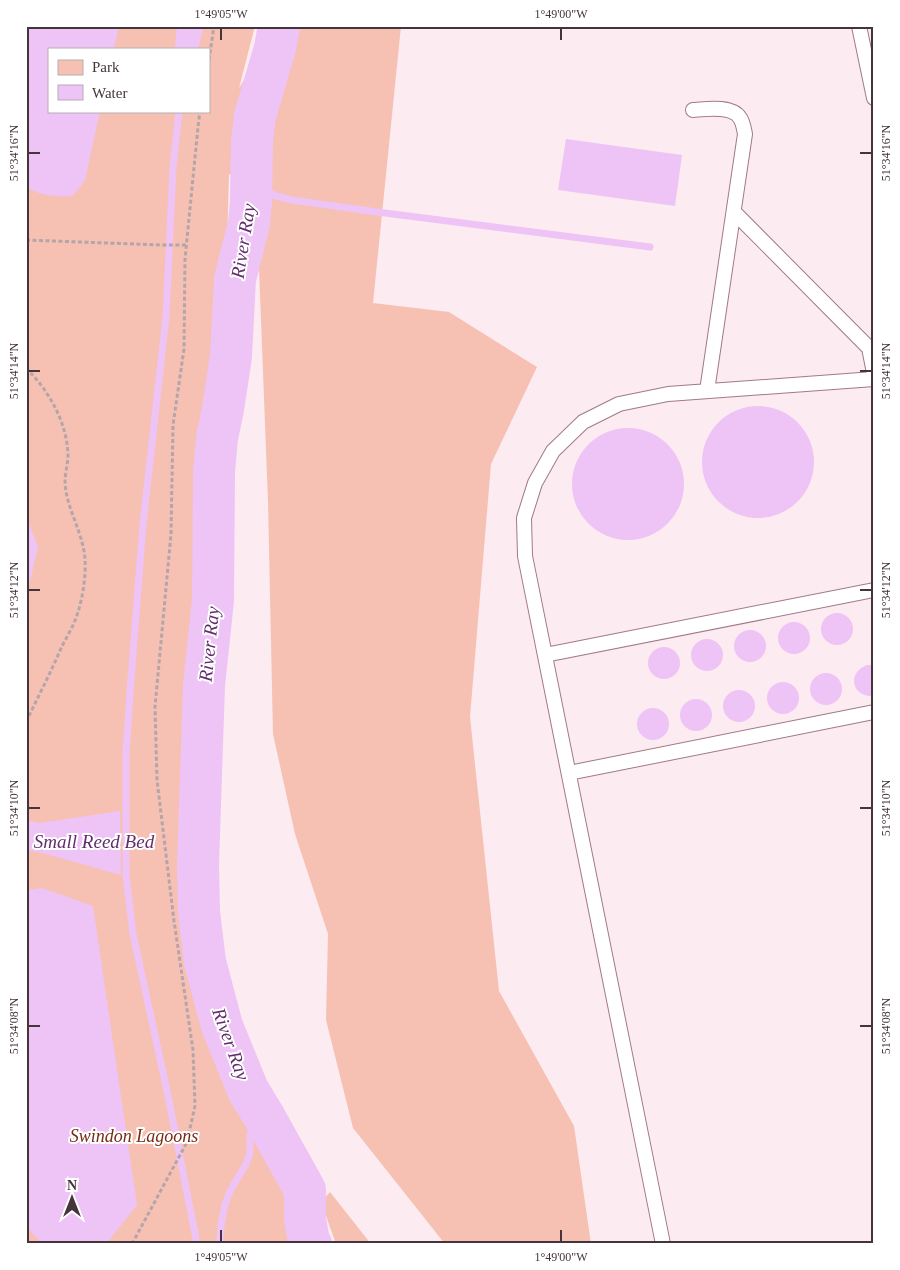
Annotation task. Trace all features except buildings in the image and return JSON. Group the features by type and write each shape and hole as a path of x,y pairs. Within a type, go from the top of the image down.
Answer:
{"lane":[{"path":"859,26 874,98"},
{"path":"693,110 718,109 731,111 740,117 745,134 707,391"},
{"path":"734,212 868,348 874,373"},
{"path":"663,1244 525,556 524,518 535,483 553,451 584,422 619,404 668,394 874,379"},
{"path":"545,655 874,590"},
{"path":"569,773 874,712"}],"path":[{"path":"210,53 214,26"},
{"path":"132,1244 187,1142 195,1106 193,1050 157,780 155,707 170,534 174,425 184,349 187,245 200,112"},
{"path":"26,240 187,245"},
{"path":"26,368 38,380 50,399 64,432 68,455 65,482 85,559 78,612 26,722"}],"green space":[{"name":"Swindon Lagoons","path":"26,26 255,26 239,88 278,26 401,26 373,303 449,312 537,367 491,464 470,717 499,991 574,1126 591,1244 445,1244 353,1128 326,1020 328,934 295,834 273,734 268,501 256,191 229,174 227,245 217,357 204,416 195,653 184,780 182,891 192,943 222,1068 242,1115 261,1132 299,1191 302,1232 305,1244 26,1244"},
{"path":"330,1192 371,1244 338,1244 335,1241 321,1202"}],"water":[{"path":"26,26 119,26 114,48 48,48 48,112 100,112 85,180 73,196 49,195 26,187"},
{"path":"177,26 204,26 198,48 175,48"},
{"path":"566,139 682,155 675,206 558,190"},
{"path":"758,406 779,410 798,422 810,441 814,462 810,483 798,502 779,514 758,518 737,514 718,502 706,483 702,462 706,441 718,422 737,410"},
{"path":"628,428 649,432 668,444 680,463 684,484 680,505 668,524 649,536 628,540 607,536 588,524 576,505 572,484 576,463 588,444 607,432"},
{"path":"26,516 38,547 26,598"},
{"path":"837,613 843,614 848,618 852,623 852,635 848,640 843,644 837,645 831,644 826,640 822,635 821,629 822,623 826,618 831,614"},
{"path":"794,622 800,623 805,627 809,632 809,644 805,649 800,653 794,654 788,653 783,649 779,644 778,638 779,632 783,627 788,623"},
{"path":"750,630 756,631 761,635 765,640 765,652 761,657 756,661 750,662 744,661 739,657 735,652 734,646 735,640 739,635 744,631"},
{"path":"707,639 713,640 718,644 722,649 722,661 718,666 713,670 707,671 701,670 696,666 692,661 691,655 692,649 696,644 701,640"},
{"path":"664,647 670,648 675,652 679,657 679,669 675,674 670,678 664,679 658,678 653,674 649,669 648,663 649,657 653,652 658,648"},
{"path":"867,665 874,665 874,696 867,696 861,693 854,684 856,674"},
{"path":"826,673 832,674 837,678 841,683 841,695 837,700 832,704 826,705 820,704 815,700 811,695 810,689 811,683 815,678 820,674"},
{"path":"783,682 789,683 794,687 798,692 798,704 794,709 789,713 783,714 777,713 772,709 768,704 767,698 768,692 772,687 777,683"},
{"path":"739,690 745,691 750,695 754,700 754,712 750,717 745,721 739,722 733,721 728,717 724,712 723,706 724,700 728,695 733,691"},
{"path":"696,699 702,700 707,704 711,709 711,721 707,726 702,730 696,731 690,730 685,726 681,721 680,715 681,709 685,704 690,700"},
{"path":"653,708 659,709 664,713 668,718 668,730 664,735 659,739 653,740 647,739 642,735 638,730 637,724 638,718 642,713 647,709"},
{"name":"Small Reed Bed","path":"120,811 121,875 26,850 26,820 39,823"},
{"path":"42,888 93,906 137,1205 106,1244 42,1244 26,1226 26,890"}],"waterway":[{"name":"River Ray","path":"279,26 275,48 255,116 252,141 249,223 235,279 231,356 217,438 214,472 213,600 204,685 198,864 199,912 205,962 222,1026 248,1090 305,1190 305,1219 311,1244"},
{"path":"179,112 173,167 166,317 143,524 131,679 126,752 126,876 133,934 167,1091 197,1244"},
{"path":"251,174 264,190 276,196 292,200 650,247"},
{"path":"220,1244 225,1204 230,1191 246,1164 250,1153 250,1135 253,1128 265,1118"}]}
